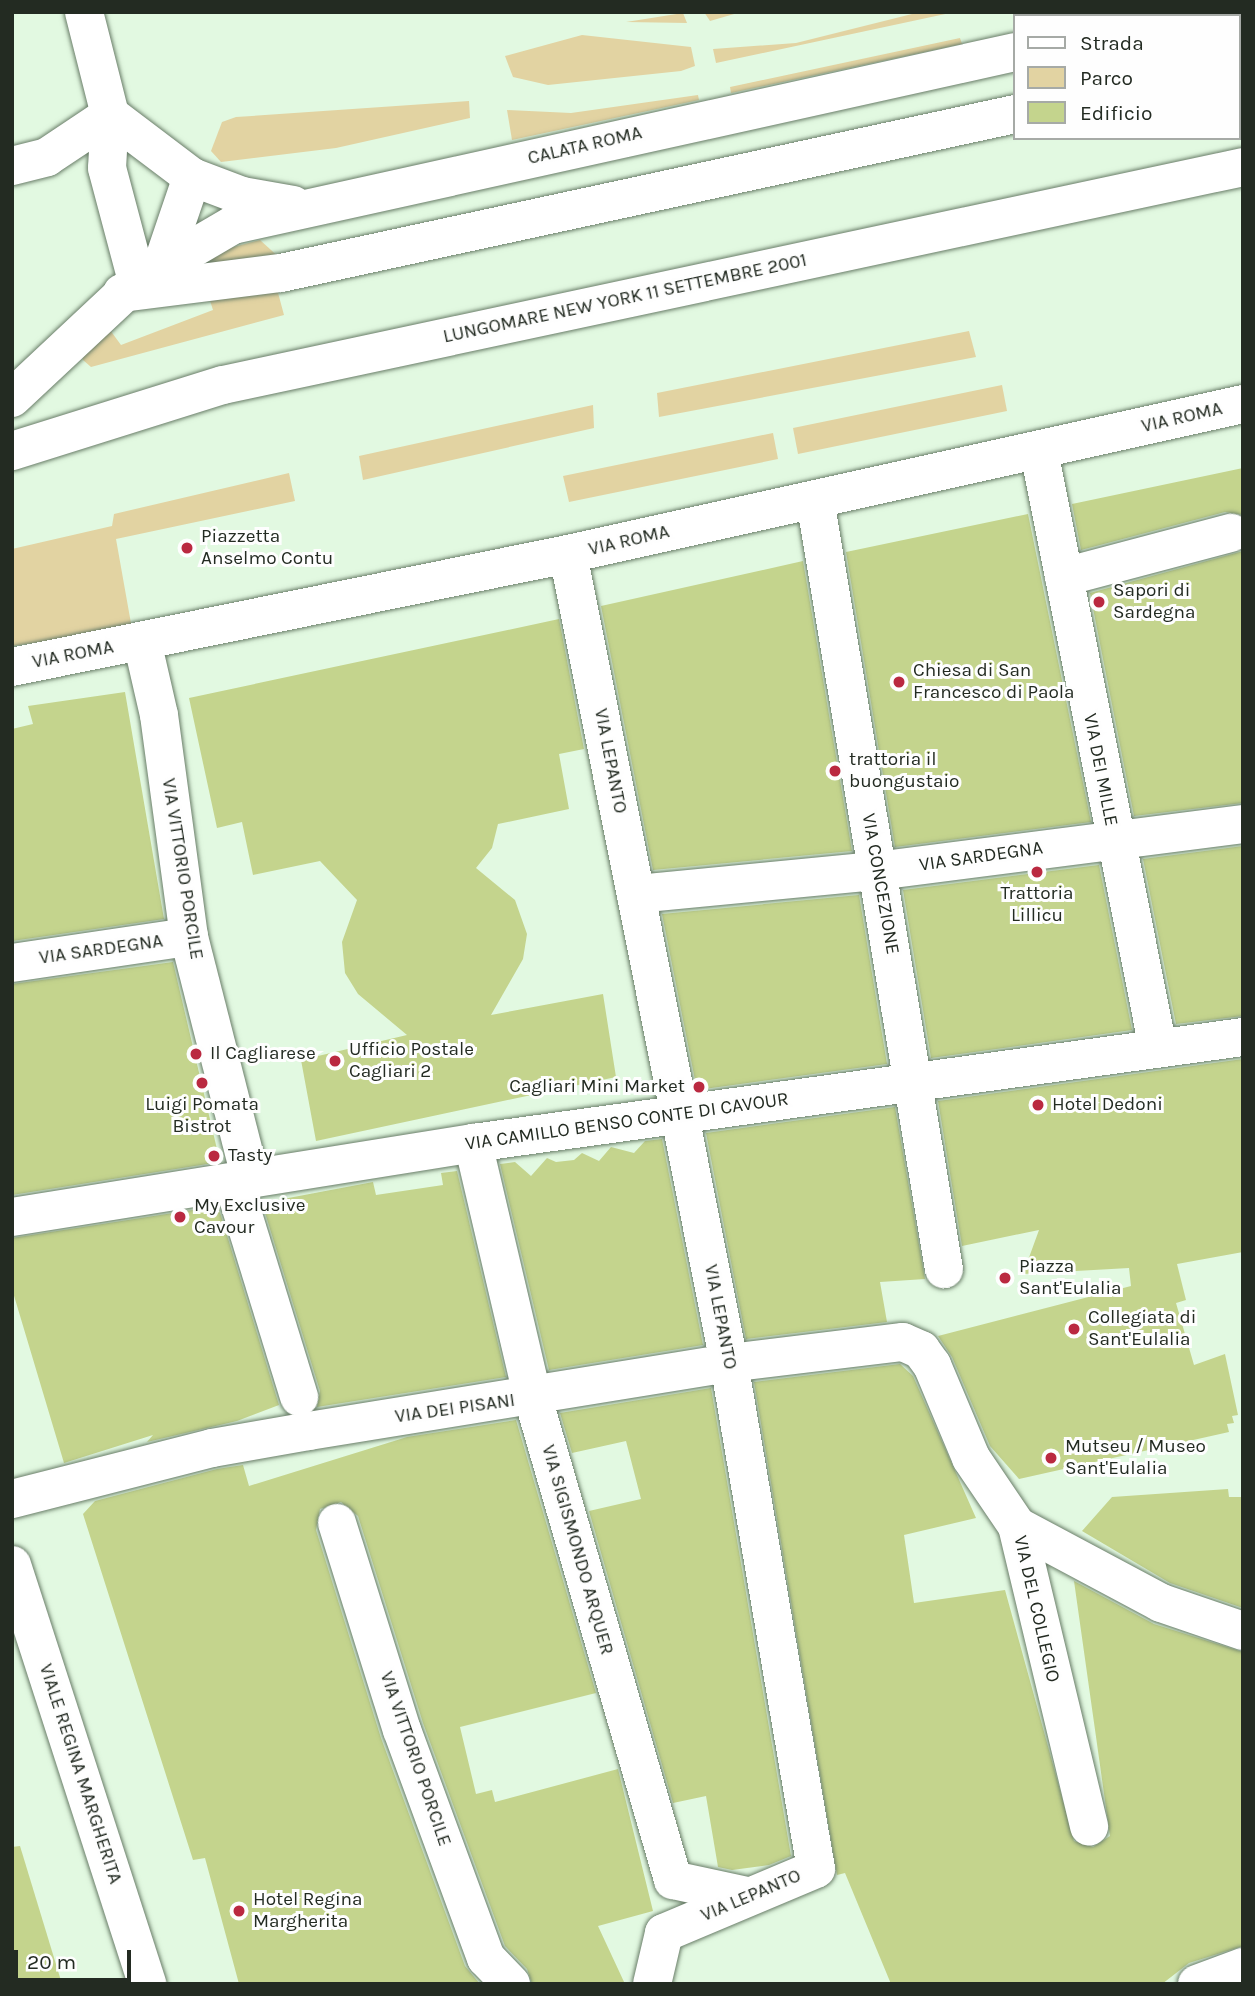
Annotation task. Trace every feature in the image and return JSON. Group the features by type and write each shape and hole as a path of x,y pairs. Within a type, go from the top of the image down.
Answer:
{"street":[{"path":"84,12 110,115 107,168 141,279 281,273 1014,114"},
{"name":"CALATA ROMA","path":"12,398 141,279 233,225 1014,52"},
{"path":"12,166 47,157 110,115"},
{"path":"110,115 192,177 242,196 308,208"},
{"name":"LUNGOMARE NEW YORK 11 SETTEMBRE 2001","path":"12,451 223,385 1243,167"},
{"name":"CALATA ROMA","path":"141,279 192,177"},
{"name":"VIA ROMA","path":"12,667 568,554 1243,404"},
{"name":"VIA DEI MILLE","path":"1039,451 1114,840 1158,1048"},
{"name":"VIA CONCEZIONE","path":"816,500 944,1269"},
{"path":"1064,577 1231,533"},
{"name":"VIA LEPANTO","path":"568,554 729,1363 816,1868 664,1933 651,1973 652,1984"},
{"name":"VIA VITTORIO PORCILE","path":"142,641 159,715 189,937 241,1179 299,1396"},
{"name":"VIA SARDEGNA","path":"636,894 877,871 1243,824"},
{"name":"VIA SARDEGNA","path":"12,963 189,937"},
{"name":"VIA CAMILLO BENSO CONTE DI CAVOUR","path":"12,1217 473,1143 1243,1037"},
{"name":"VIA SIGISMONDO ARQUER","path":"473,1143 533,1398 673,1880 747,1896"},
{"name":"VIA DEI PISANI","path":"12,1499 212,1448 533,1398 729,1363 903,1342"},
{"name":"VIA DEL COLLEGIO","path":"903,1342 921,1350 932,1365 971,1458 1017,1526 1089,1826"},
{"name":"VIA VITTORIO PORCILE","path":"337,1523 402,1730 486,1958 511,1984"},
{"path":"1017,1526 1161,1602 1243,1631"},
{"name":"VIALE REGINA MARGHERITA","path":"12,1565 146,1984"},
{"path":"1197,1984 1243,1967"}],"green space":[{"path":"704,12 741,12 710,21"},
{"path":"920,12 950,13 716,63 713,49 796,43"},
{"path":"683,13 687,23 626,22"},
{"path":"582,35 691,47 695,66 681,71 548,85 513,77 505,56"},
{"path":"960,38 962,44 731,93 730,87"},
{"path":"698,95 699,100 512,140 507,110 571,113"},
{"path":"469,101 470,118 336,148 221,162 211,151 222,122 236,117"},
{"path":"260,240 282,260 195,270 222,250"},
{"path":"277,289 284,315 91,367 83,360 82,356 110,330 121,345 213,310 208,294"},
{"path":"969,331 976,357 659,417 657,393"},
{"path":"1002,385 1007,411 798,454 793,428"},
{"path":"593,405 594,428 363,480 359,456"},
{"path":"773,433 778,459 569,502 563,476"},
{"path":"289,473 295,501 116,539 132,629 12,646 12,549 112,526 114,514"}],"building":[{"path":"1243,468 1243,515 1225,512 1081,550 1072,504"},
{"path":"1028,514 1091,822 895,847 846,552"},
{"path":"1243,551 1243,803 1134,816 1090,593"},
{"path":"803,561 852,851 653,870 601,606"},
{"path":"559,619 584,749 559,754 569,809 498,824 492,848 476,868 515,900 527,934 523,959 491,1015 603,994 616,1077 316,1141 301,1060 407,1035 358,994 345,973 342,942 357,900 320,861 253,875 242,822 217,828 189,698"},
{"path":"125,692 164,919 12,941 12,729 33,724 28,706"},
{"path":"1243,846 1243,1016 1176,1024 1143,859"},
{"path":"1099,865 1132,1030 931,1058 903,890"},
{"path":"859,895 887,1064 697,1090 662,914"},
{"path":"173,962 220,1162 12,1195 12,984"},
{"path":"1243,1059 1243,1252 1177,1264 1186,1300 1176,1303 1194,1365 1225,1354 1238,1415 1232,1416 1234,1423 1227,1424 1229,1432 1019,1479 990,1446 952,1357 938,1336 1131,1286 1129,1268 1023,1274 1039,1230 962,1246 938,1101"},
{"path":"895,1107 925,1279 880,1282 887,1322 746,1339 706,1133"},
{"path":"662,1139 703,1345 549,1370 500,1164 515,1162 531,1176 547,1158 556,1162 574,1160 582,1153 599,1161 611,1147 634,1153 645,1141"},
{"path":"457,1171 506,1377 317,1407 320,1391 262,1203 373,1182 376,1195 443,1185 441,1173"},
{"path":"218,1206 279,1405 237,1421 147,1442 153,1435 64,1463 12,1289 12,1238"},
{"path":"900,1364 913,1376 976,1518 904,1535 914,1603 1005,1590 1074,1841 1093,1847 1110,1836 1074,1581 1154,1624 1243,1652 1243,1946 1189,1963 1162,1984 891,1984 845,1873 837,1875 754,1382"},
{"path":"711,1388 791,1856 769,1865 732,1870 718,1867 706,1796 673,1803 589,1511 641,1499 626,1441 572,1453 560,1413"},
{"path":"516,1420 596,1693 460,1727 476,1794 492,1790 495,1802 618,1769 653,1911 598,1926 625,1984 532,1984 527,1969 505,1946 423,1723 358,1516 341,1502 320,1509 316,1530 381,1738 465,1966 480,1984 239,1984 205,1858 193,1860 83,1514 95,1501 217,1469 243,1465 249,1486 407,1437"},
{"path":"1228,1489 1229,1497 1243,1497 1243,1608 1170,1583 1082,1531 1112,1497"},
{"path":"20,1846 62,1984 12,1984 12,1847"}],"place":[{"name":"Piazzetta Anselmo Contu","path":"187,548"},
{"name":"Sapori di Sardegna","path":"1099,602"},
{"name":"Chiesa di San Francesco di Paola","path":"899,682"},
{"name":"trattoria il buongustaio","path":"835,771"},
{"name":"Trattoria Lillicu","path":"1037,872"},
{"name":"Il Cagliarese","path":"196,1054"},
{"name":"Ufficio Postale Cagliari 2","path":"335,1061"},
{"name":"Luigi Pomata Bistrot","path":"202,1083"},
{"name":"Cagliari Mini Market","path":"699,1087"},
{"name":"Hotel Dedoni","path":"1038,1105"},
{"name":"Tasty","path":"214,1156"},
{"name":"My Exclusive Cavour","path":"180,1217"},
{"name":"Piazza Sant'Eulalia","path":"1005,1278"},
{"name":"Collegiata di Sant'Eulalia","path":"1074,1329"},
{"name":"Mutseu / Museo Sant'Eulalia","path":"1051,1458"},
{"name":"Hotel Regina Margherita","path":"239,1911"}]}
